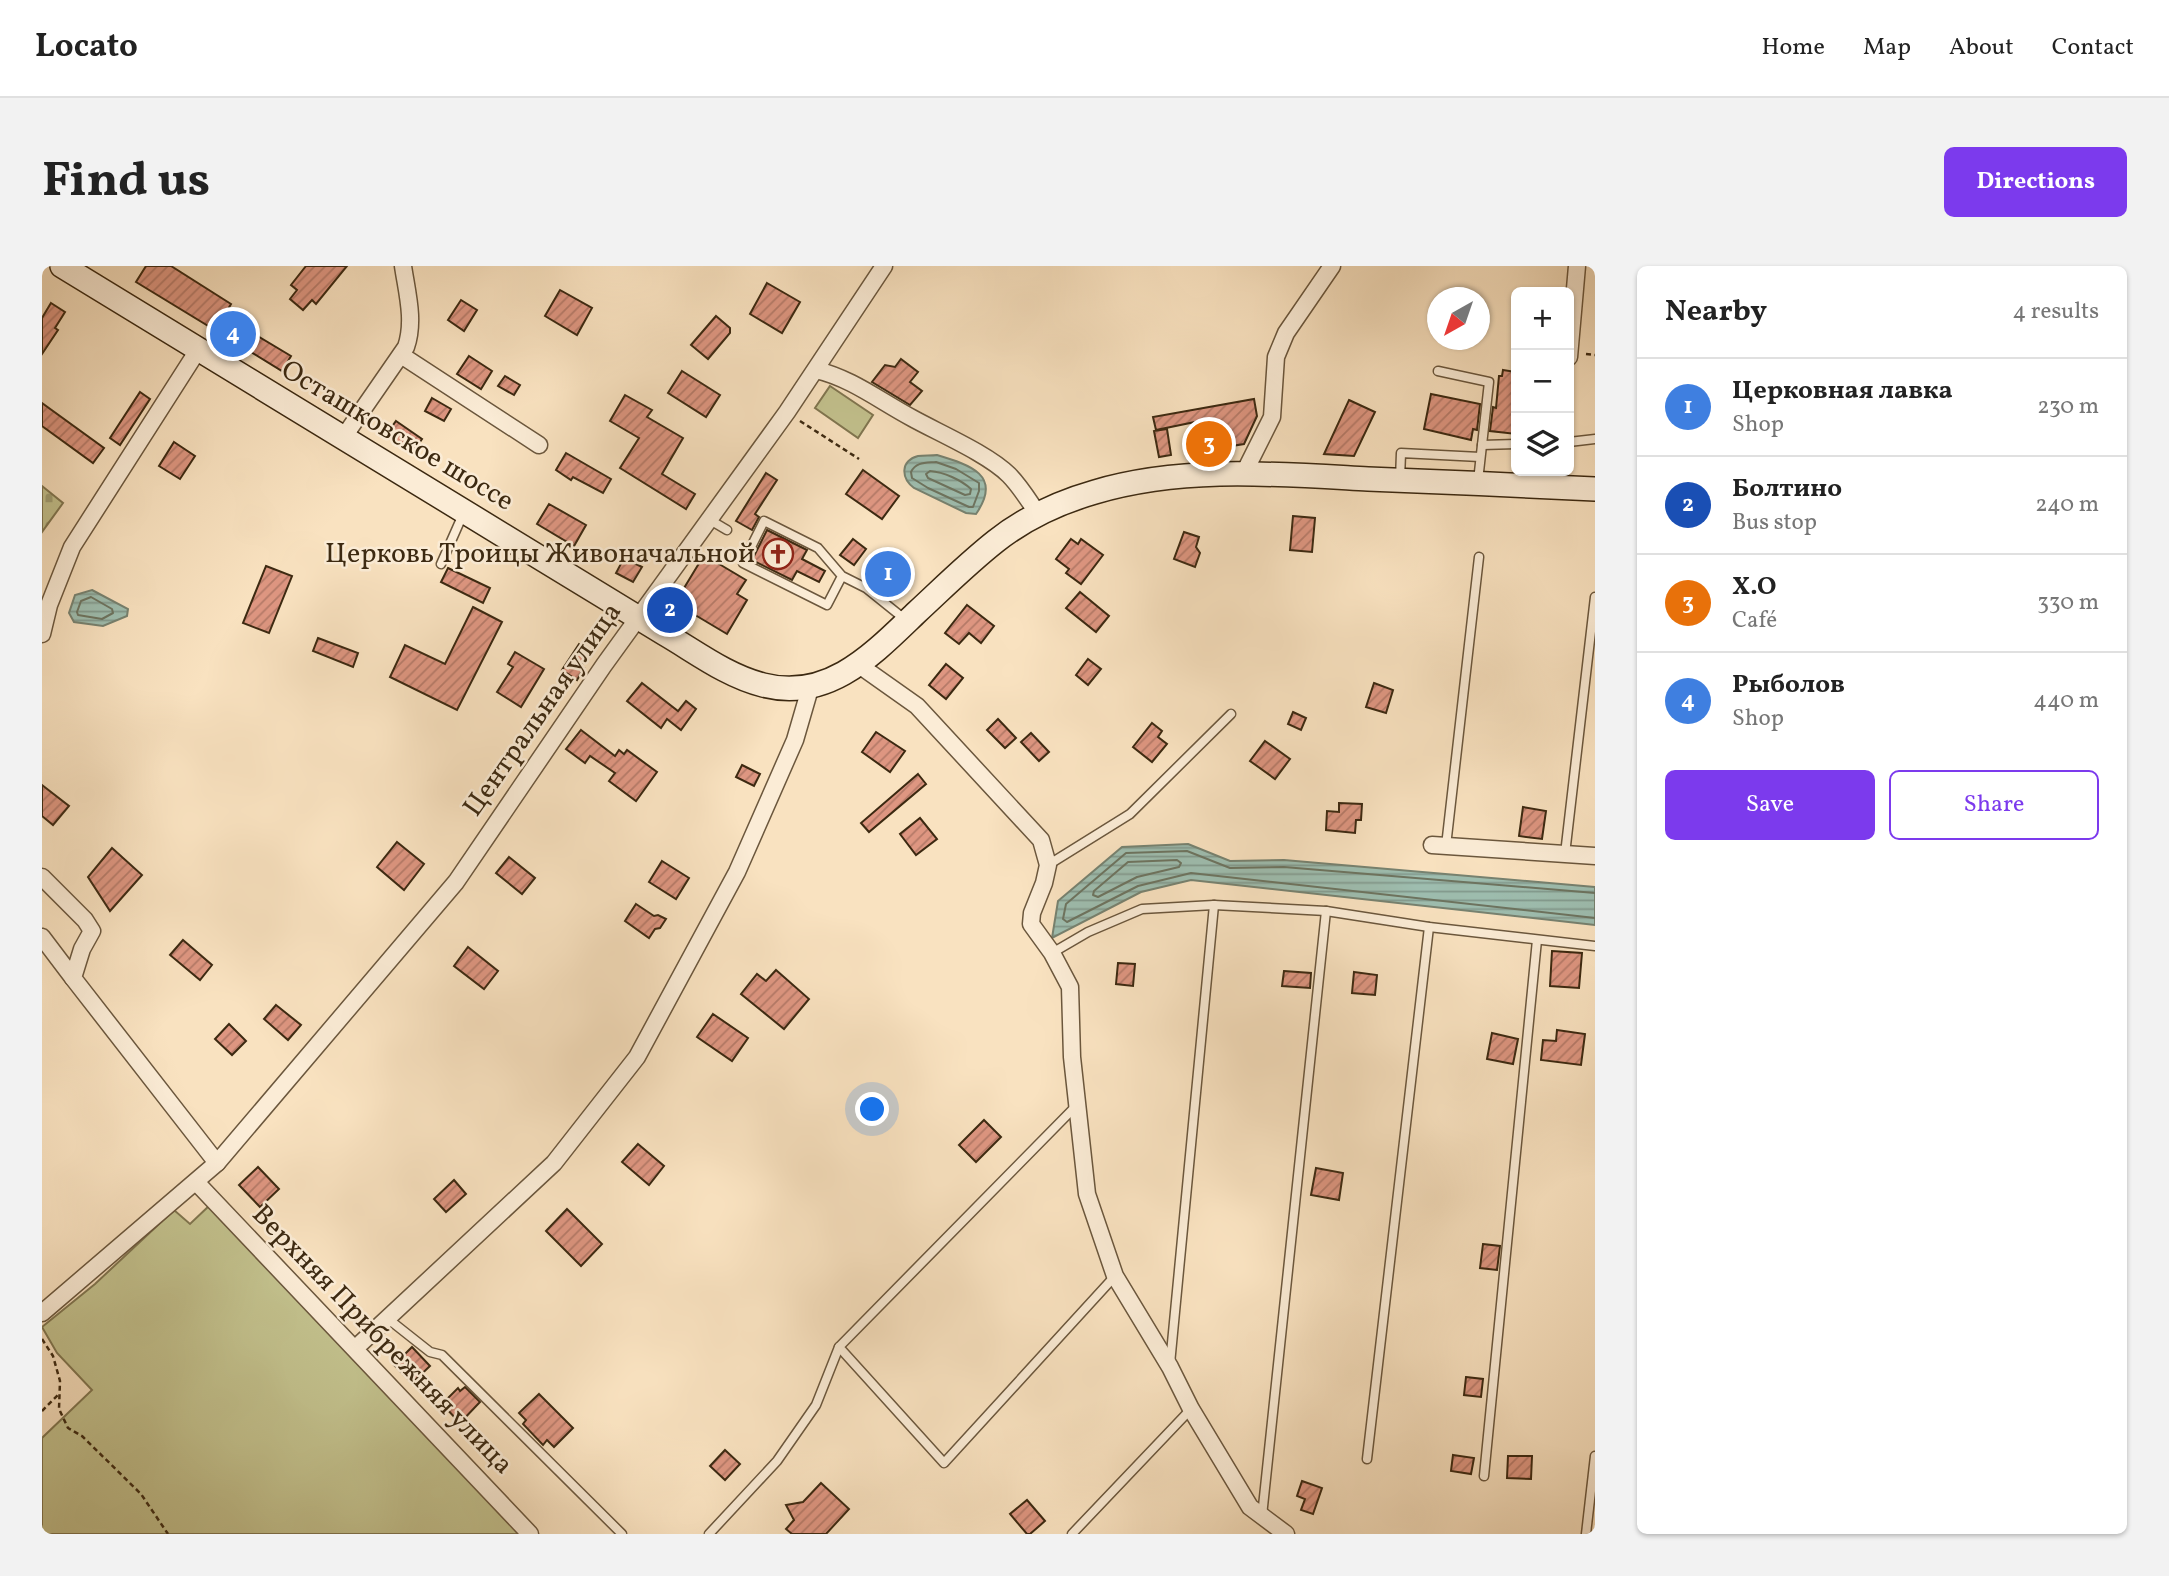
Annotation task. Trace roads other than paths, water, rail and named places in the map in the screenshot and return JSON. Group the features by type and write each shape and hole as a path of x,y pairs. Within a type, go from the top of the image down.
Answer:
{"main road":[{"name":"Осташковское шоссе","path":"62,266 719,666 765,685 786,688 811,685 836,678 859,665 998,539 1038,514 1094,492 1161,478 1244,473 1478,484 1558,479 1595,489"}],"street":[{"path":"343,438 406,348 411,334 411,313 403,266"},
{"name":"Центральная улица","path":"42,1313 217,1163 456,882 604,665 787,412 884,266"},
{"path":"1244,473 1272,417 1276,357 1286,333 1332,266"},
{"path":"1570,350 1577,266"},
{"path":"42,634 46,605 72,547 169,384 198,350"},
{"path":"401,355 539,445"},
{"path":"816,370 834,374 854,384 976,453 1008,474 1038,514"},
{"path":"859,665 917,706 1041,840 1048,866 1032,913 1031,924 1052,953 1070,987 1072,1057 1087,1194 1115,1276 1250,1507 1284,1534"},
{"path":"361,1343 554,1163 636,1057 737,872 795,740 811,685"},
{"path":"1439,845 1595,856"},
{"path":"42,877 85,920 92,931 82,949 73,978"},
{"path":"42,937 217,1163"},
{"name":"Верхняя Прибрежняя улица","path":"196,1182 530,1534"}],"lane":[{"path":"1438,371 1489,382 1478,484"},
{"path":"1574,441 1595,439"},
{"path":"1482,445 1511,444"},
{"path":"1400,480 1401,453 1480,457"},
{"path":"441,564 465,512"},
{"path":"710,520 727,530"},
{"path":"842,576 827,605 743,563 764,521 818,548 842,576 866,588 907,621"},
{"path":"1439,845 1479,557"},
{"path":"1565,854 1595,597"},
{"path":"1048,866 1130,814 1231,714"},
{"path":"1170,1367 1214,905"},
{"path":"1052,953 1088,932 1142,909 1214,905 1326,911 1429,927 1595,946"},
{"path":"1262,1516 1326,911"},
{"path":"1367,1460 1429,927"},
{"path":"1484,1476 1537,940"},
{"path":"709,1534 785,1450 816,1405 839,1347 1079,1103"},
{"path":"839,1347 944,1463 1115,1276"},
{"path":"387,1318 430,1352 442,1355 622,1534"},
{"path":"1072,1534 1191,1409"},
{"path":"1586,1534 1595,1457"}],"water":[{"path":"937,455 971,468 984,481 986,490 976,514 966,513 910,484 904,470 908,462 918,456"},
{"path":"92,590 128,609 127,616 103,626 74,622 69,613 75,595"},
{"path":"1188,844 1230,861 1284,860 1595,887 1595,925 1191,880 1141,892 1052,938 1058,901 1122,847"}],"place":[{"name":"Рыболов","path":"233,334"},
{"name":"X.O","path":"1209,444"},
{"name":"Церковь Троицы Живоначальной","path":"778,554"},
{"name":"Церковная лавка","path":"888,574"},
{"name":"Болтино","path":"670,610"}]}
